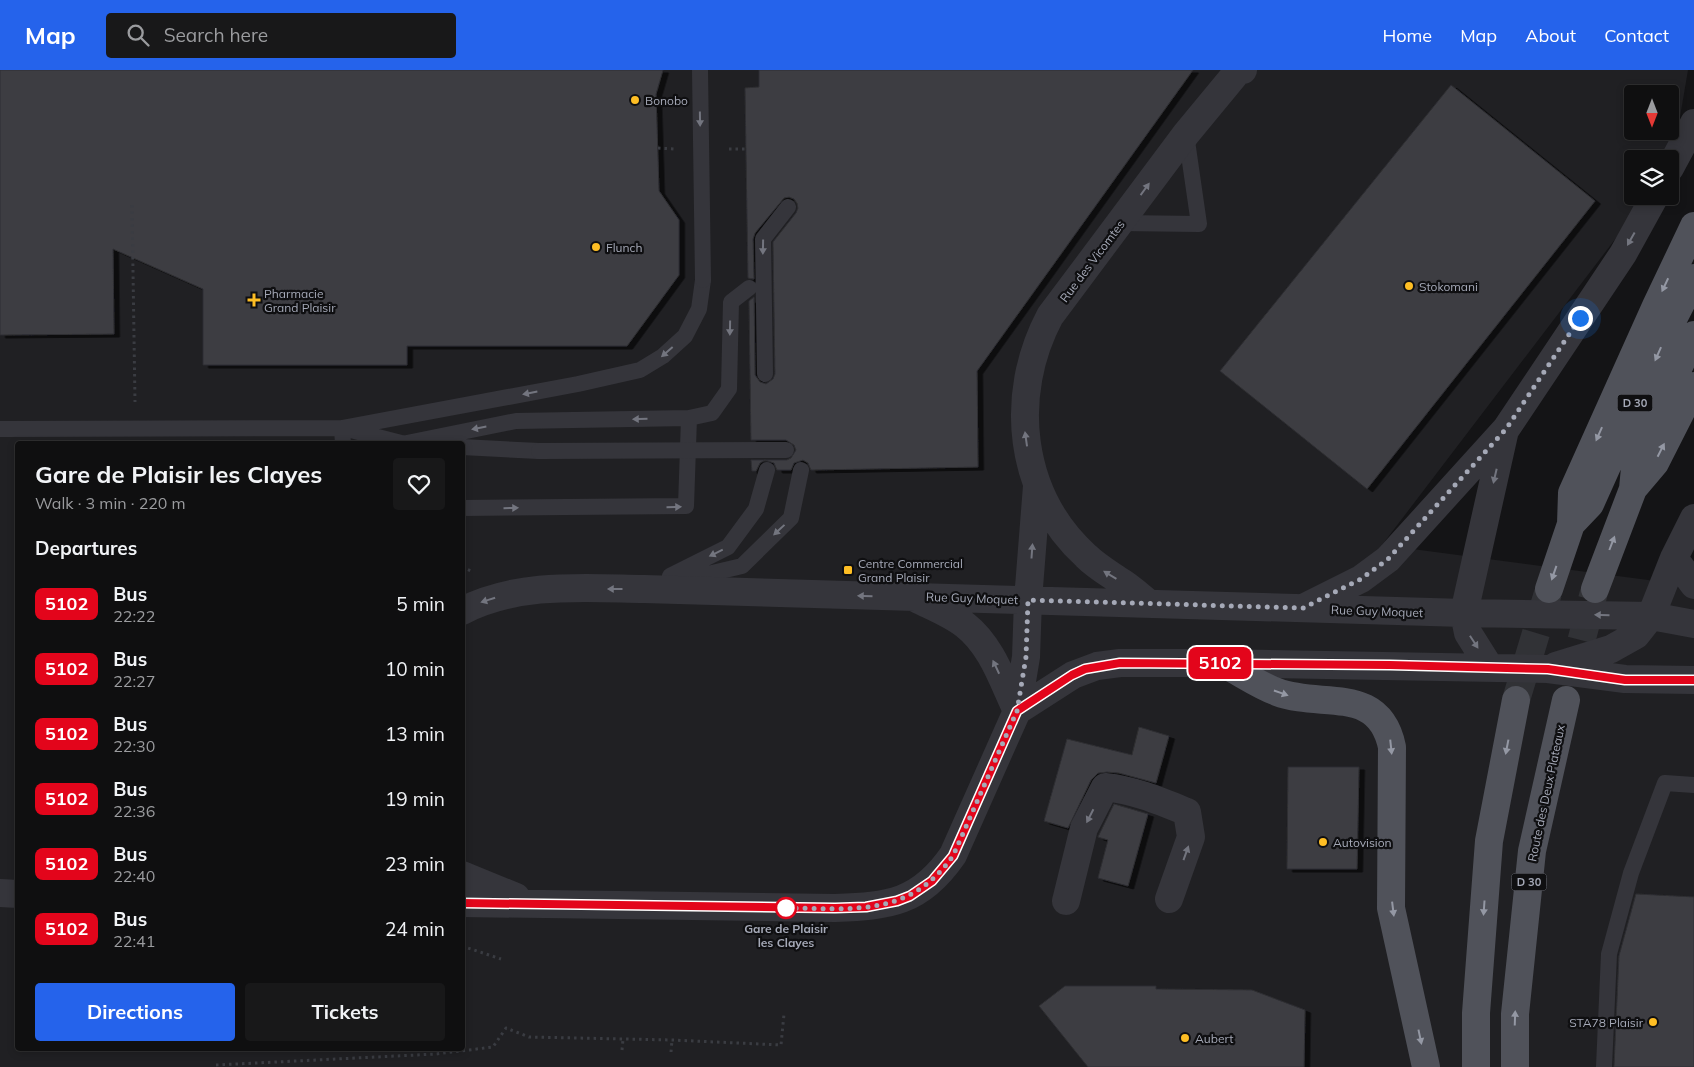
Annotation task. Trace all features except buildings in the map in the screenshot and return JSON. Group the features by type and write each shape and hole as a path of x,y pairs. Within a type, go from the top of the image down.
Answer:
{"main road":[{"path":"1571,524 1572,493 1694,226"},
{"name":"D 30","path":"1549,589 1571,524 1590,504 1672,321 1694,278"},
{"name":"D 30","path":"1595,589 1633,489 1636,457 1694,334"},
{"path":"1633,489 1655,463 1694,386"},
{"path":"1222,663 1277,692 1302,699 1350,702 1366,708 1379,718 1390,734 1392,747 1391,908 1426,1067"},
{"path":"1476,1067 1476,1013 1489,841 1516,700"},
{"name":"Route des Deux Plateaux","path":"1515,1067 1515,1014 1532,851 1566,700"}],"street":[{"name":"Rue des Vicomtes","path":"465,903 835,908 884,905 904,898 932,881 953,856 1017,711 1026,657 1036,486 1028,449 1024,410 1026,387 1040,334 1050,316 1186,134 1238,71 1243,70"},
{"path":"1679,151 1694,122"},
{"path":"1303,608 1361,579 1388,559 1506,429 1623,254 1650,205"},
{"path":"1490,668 1468,633 1464,613 1506,429"},
{"name":"Rue des Vicomtes","path":"1036,486 1057,523 1078,549 1103,572 1123,583 1150,604"},
{"path":"1548,669 1611,649 1636,635 1651,616 1674,558 1694,518"},
{"path":"1674,558 1694,585"},
{"name":"Rue Guy Moquet","path":"465,610 483,601 514,592 554,588 644,589 1464,613 1651,616 1694,624"},
{"path":"913,596 958,620 976,635 991,656 1017,711 1072,675 1097,666 1120,663 1548,669 1625,680 1694,680"},
{"path":"1066,900 1084,828 1105,787 1122,788 1152,797 1187,812 1192,836 1169,899"},
{"path":"465,876 536,904"},
{"path":"0,893 15,894"}],"lane":[{"path":"343,436 640,370 663,356 685,336 699,309 703,280 700,70"},
{"path":"1120,222 1199,224 1186,134"},
{"path":"765,374 763,239 788,207"},
{"path":"419,441 516,421 689,418 712,413 729,389 730,302 748,288"},
{"path":"465,508 686,506 689,418"},
{"path":"0,429 177,429 343,436 381,441"},
{"path":"465,447 539,451 786,450"},
{"path":"644,589 728,547 756,509 766,470"},
{"path":"644,589 742,566 791,518 801,470"},
{"path":"1604,1067 1609,954 1631,873 1665,783 1694,785"}],"path":[{"path":"132,205 135,405 177,429"},
{"path":"465,947 501,959"},
{"path":"465,1050 493,1047 506,1028 529,1037 672,1040 781,1045 784,1014"},
{"path":"622,1039 622,1050"},
{"path":"671,1052 672,1040"},
{"path":"216,1065 436,1054 460,1051"}],"shaded area":[{"path":"0,70 1688,70 1679,123 1679,85 1624,85 1624,140 1676,140 1674,150 1624,150 1624,205 1641,205 1382,545 1694,586 1694,1067 0,1067"}],"tunnel":[{"path":"1571,681 1594,592"},
{"path":"1516,700 1548,593"}],"bus line":[{"name":"5102","path":"465,903 835,908 884,905 897,901 910,896 932,881 953,856 1017,711 1072,675 1097,666 1120,663 1390,665 1548,669 1625,680 1694,680"}],"place":[{"name":"Bonobo","path":"635,100"},
{"name":"Flunch","path":"596,247"},
{"name":"Stokomani","path":"1409,286"},
{"name":"Pharmacie Grand Plaisir","path":"254,300"},
{"name":"Centre Commercial Grand Plaisir","path":"848,570"},
{"name":"Autovision","path":"1323,842"},
{"name":"Gare de Plaisir les Clayes","path":"786,908"},
{"name":"STA78 Plaisir","path":"1653,1022"},
{"name":"Aubert","path":"1185,1038"}],"route":[{"path":"786,908 782,908 835,908 884,905 910,896 923,888 947,864 953,856 1017,711 1026,657 1028,600 1303,608 1361,579 1388,559 1506,429 1580,318"}]}
